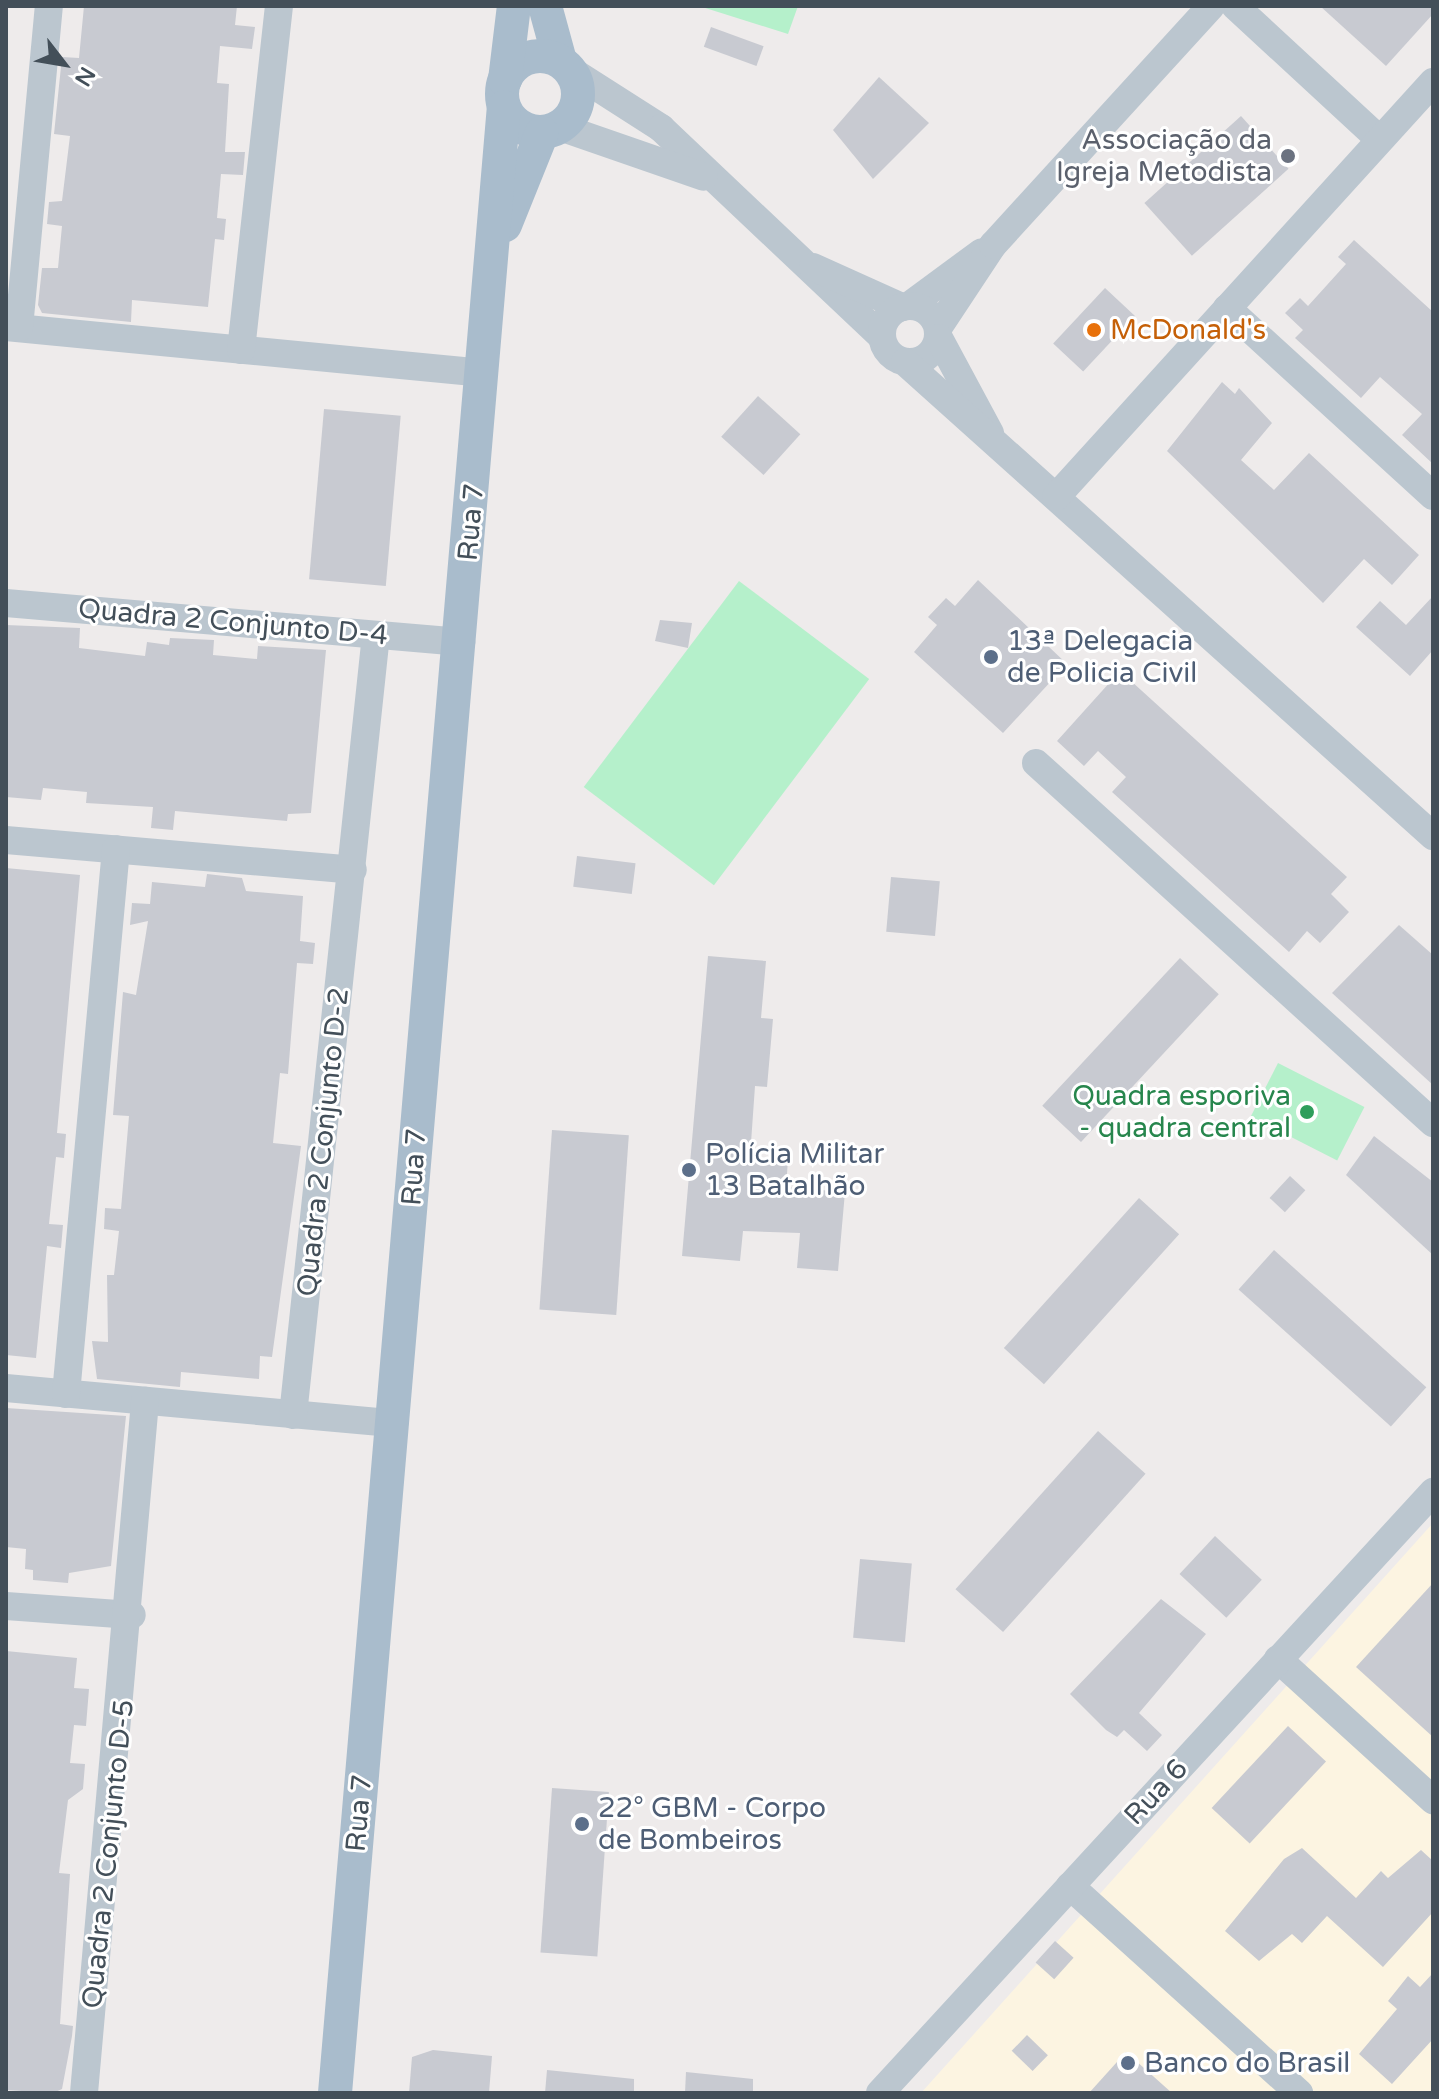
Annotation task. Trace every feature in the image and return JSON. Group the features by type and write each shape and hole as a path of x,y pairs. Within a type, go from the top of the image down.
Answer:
{"main road":[{"name":"Rua 7","path":"335,2093 497,242 504,93 514,6"},
{"path":"545,6 566,66 578,102 551,130 519,126 504,93 522,60 566,66"},
{"name":"Rua 7","path":"497,242 551,130"}],"street":[{"path":"49,6 12,327 484,373"},
{"path":"241,350 279,6"},
{"path":"905,362 924,360 993,245 1211,6"},
{"path":"1235,6 1379,139"},
{"path":"566,66 661,128 715,183 882,337 889,353 905,362 992,438 1433,836"},
{"path":"1056,497 1433,82"},
{"path":"551,130 715,183"},
{"path":"882,337 887,318 993,245"},
{"path":"805,264 906,306 928,312 992,438"},
{"path":"1227,308 1433,496"},
{"name":"Quadra 2 Conjunto D-4","path":"6,603 461,642"},
{"name":"Quadra 2 Conjunto D-2","path":"293,1415 376,635"},
{"path":"1036,763 1433,1123"},
{"path":"6,840 353,870"},
{"path":"66,1394 116,849"},
{"path":"6,1388 394,1423"},
{"name":"Quadra 2 Conjunto D-5","path":"84,2093 132,1615 145,1401"},
{"name":"Rua 6","path":"880,2093 1433,1492"},
{"path":"6,1606 132,1615"},
{"path":"1278,1659 1433,1800"},
{"path":"1070,1886 1299,2093"}],"shaded area":[{"path":"1433,1523 1433,2093 921,2093"}],"green space":[{"path":"699,6 798,6 788,34"},
{"path":"739,581 869,679 714,885 584,787"},
{"name":"Quadra esporiva - quadra central","path":"1278,1063 1364,1107 1337,1160 1251,1116"}],"building":[{"path":"84,6 237,6 235,25 255,27 252,49 220,46 217,83 229,84 225,152 245,152 243,175 221,174 217,218 226,219 224,240 215,239 208,307 132,300 131,322 42,313 38,305 42,268 58,268 62,226 47,224 49,202 62,201 70,136 54,134 62,57 79,58"},
{"path":"1320,6 1433,6 1433,14 1386,66"},
{"path":"711,27 764,46 756,66 704,47"},
{"path":"879,77 929,123 873,179 833,130"},
{"path":"1241,116 1289,169 1192,256 1144,203"},
{"path":"1354,240 1433,312 1433,464 1402,435 1422,414 1380,377 1361,398 1295,338 1303,330 1285,313 1300,298 1308,306 1346,264 1338,257"},
{"name":"McDonald's","path":"1105,288 1135,316 1083,372 1053,344"},
{"path":"1222,382 1235,394 1239,388 1272,423 1241,460 1274,490 1309,453 1419,555 1392,585 1364,559 1323,603 1167,451"},
{"path":"758,396 800,434 764,475 721,437"},
{"path":"324,409 401,416 386,586 309,579"},
{"name":"13ª Delegacia de Policia Civil","path":"978,580 1067,664 1003,733 914,652 937,625 928,617 946,598 955,606"},
{"path":"1433,596 1433,650 1410,676 1356,627 1380,601 1406,625"},
{"path":"660,620 692,623 688,648 655,641"},
{"path":"6,625 80,628 79,648 145,656 147,642 169,645 170,638 214,640 213,655 257,659 258,646 326,650 311,813 288,814 287,821 175,811 173,830 151,828 153,807 86,803 87,792 43,788 41,800 6,797"},
{"path":"1120,671 1347,877 1331,894 1349,912 1320,943 1307,931 1289,952 1112,792 1126,777 1098,751 1084,766 1057,741"},
{"path":"577,856 636,863 632,894 573,887"},
{"path":"6,868 80,875 57,1133 66,1134 64,1158 56,1157 49,1224 63,1225 61,1248 47,1246 36,1358 6,1355"},
{"path":"207,874 242,878 246,891 303,896 300,941 315,943 313,964 297,963 288,1074 280,1073 273,1143 301,1146 272,1357 260,1356 259,1379 181,1372 180,1387 97,1379 92,1341 108,1342 107,1275 114,1275 119,1231 104,1229 105,1208 121,1209 129,1116 113,1115 123,992 136,995 148,921 130,925 132,903 150,904 152,882 205,887"},
{"path":"891,877 940,881 935,936 886,932"},
{"path":"1399,925 1433,955 1433,1085 1332,993"},
{"path":"708,956 766,961 761,1018 773,1019 767,1087 755,1086 750,1157 788,1160 786,1187 845,1192 838,1271 797,1268 800,1233 743,1231 740,1261 682,1256"},
{"path":"1180,958 1219,994 1081,1142 1042,1106"},
{"path":"552,1130 629,1135 616,1315 539,1310"},
{"path":"1374,1136 1433,1182 1433,1255 1346,1175"},
{"path":"1290,1176 1305,1190 1285,1212 1270,1198"},
{"path":"1139,1198 1179,1234 1044,1384 1004,1348"},
{"path":"1274,1250 1426,1387 1391,1427 1239,1289"},
{"path":"6,1408 126,1416 111,1566 69,1573 68,1583 33,1580 33,1570 25,1569 26,1549 6,1547"},
{"path":"1098,1431 1146,1474 1003,1632 955,1589"},
{"path":"1215,1536 1262,1580 1226,1618 1180,1574"},
{"path":"860,1559 912,1564 905,1642 853,1638"},
{"path":"1433,1583 1433,1737 1356,1667"},
{"path":"1161,1599 1206,1634 1139,1713 1162,1735 1147,1751 1124,1730 1117,1737 1106,1730 1070,1694"},
{"path":"6,1651 77,1658 74,1688 89,1689 86,1726 74,1725 70,1763 85,1764 83,1789 68,1800 59,1873 70,1874 60,2024 73,2026 62,2089 53,2093 6,2090"},
{"path":"1288,1726 1326,1761 1250,1843 1212,1808"},
{"path":"552,1788 609,1792 597,1957 540,1953"},
{"path":"1302,1848 1356,1898 1381,1871 1388,1878 1421,1850 1433,1861 1433,1912 1383,1967 1327,1916 1302,1943 1292,1934 1259,1961 1225,1931 1284,1859"},
{"path":"1055,1941 1074,1958 1054,1979 1036,1963"},
{"path":"1433,1973 1433,2039 1392,2084 1359,2054 1397,2009 1388,2001 1408,1976 1420,1987"},
{"path":"1027,2035 1048,2055 1033,2071 1012,2051"},
{"path":"433,2050 492,2056 489,2093 409,2093 412,2057"},
{"name":"Banco do Brasil","path":"1126,2052 1172,2093 1089,2093"},
{"path":"547,2070 634,2079 634,2093 545,2093"},
{"path":"686,2072 753,2079 753,2093 685,2093"}],"place":[{"name":"Associação da Igreja Metodista","path":"1288,156"},
{"name":"McDonald's","path":"1094,330"},
{"name":"13ª Delegacia de Policia Civil","path":"991,657"},
{"name":"Quadra esporiva - quadra central","path":"1307,1112"},
{"name":"Polícia Militar 13 Batalhão","path":"689,1170"},
{"name":"22° GBM - Corpo de Bombeiros","path":"582,1824"},
{"name":"Banco do Brasil","path":"1128,2063"}]}
